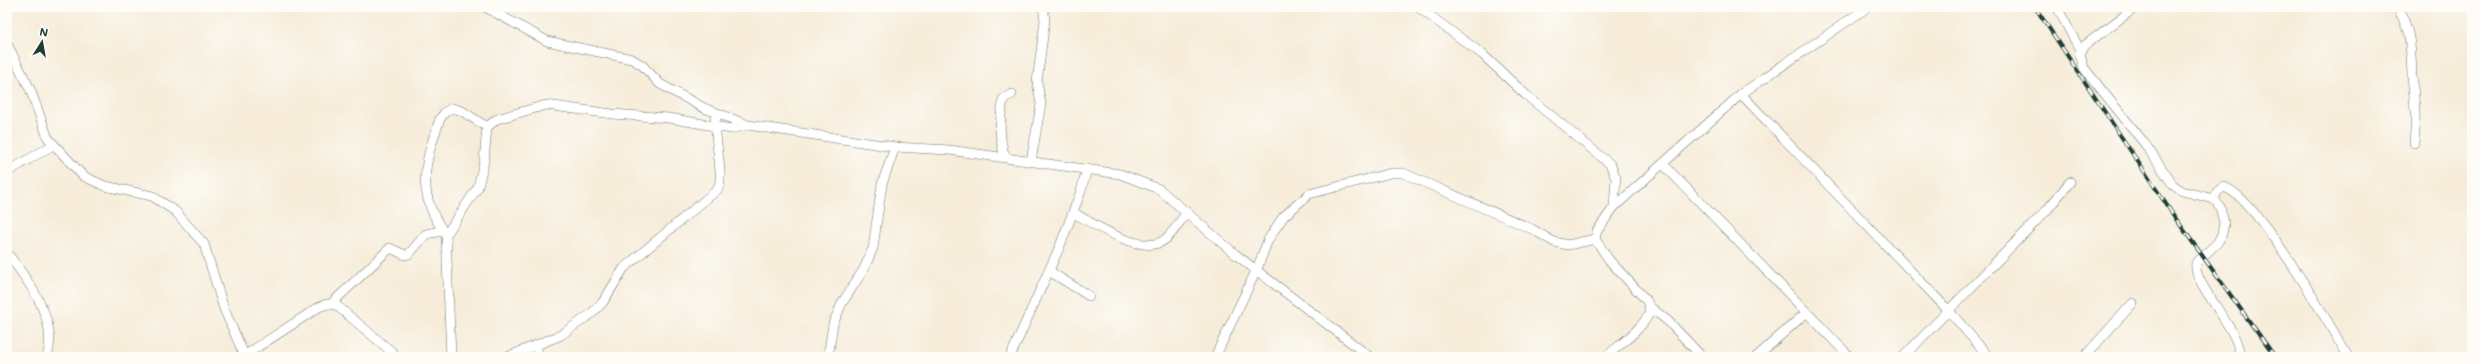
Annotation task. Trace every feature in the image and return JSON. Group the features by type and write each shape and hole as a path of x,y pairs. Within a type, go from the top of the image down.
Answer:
{"street":[{"path":"485,7 547,41 632,59 642,65 660,84 716,113 748,125 895,146 1005,157 1120,174 1136,179 1159,189 1236,254 1370,357"},
{"path":"1031,161 1041,104 1037,82 1045,20 1043,7"},
{"path":"1418,7 1482,54 1526,95 1601,155 1610,164 1616,178 1614,208"},
{"path":"1702,357 1669,322 1650,307 1646,300 1609,260 1595,239 1596,231 1614,208 1664,165 1741,94 1868,7"},
{"path":"2057,7 2081,52 2084,68 2112,102 2173,185 2182,191 2214,199 2223,213 2222,234 2218,242 2196,263 2196,273 2235,333 2240,357"},
{"path":"2081,52 2085,45 2136,7"},
{"path":"2397,7 2406,25 2412,51 2417,116 2414,143"},
{"path":"7,44 30,89 44,130 53,145 83,176 93,182 152,196 175,211 204,244 224,309 244,356 320,307 331,304 390,248 405,255 409,254 426,234 444,233"},
{"path":"1005,157 999,134 999,124 1003,99 1012,94"},
{"path":"1741,94 1949,311 1989,357"},
{"path":"444,233 478,187 484,161 487,127 497,119 546,105 714,124 731,129 748,125"},
{"path":"451,357 444,233 426,193 424,173 427,157 440,119 445,112 452,108 462,111 487,127"},
{"path":"507,357 561,335 591,314 604,302 624,268 718,189 720,177 714,124 716,113"},
{"path":"7,172 53,145"},
{"path":"828,357 834,324 842,303 864,269 873,248 882,184 895,146"},
{"path":"1664,165 1850,357"},
{"path":"1010,357 1074,212 1087,169"},
{"path":"1215,357 1275,228 1305,196 1391,173 1412,176 1532,229 1554,242 1568,245 1595,239"},
{"path":"1903,357 2047,210 2070,182"},
{"path":"2214,199 2217,192 2223,187 2233,191 2244,200 2264,224 2348,357"},
{"path":"1074,212 1124,239 1149,245 1162,242 1187,212"},
{"path":"7,253 26,277 44,314 48,342 47,357"},
{"path":"1049,271 1090,296"},
{"path":"2084,357 2133,303"},
{"path":"331,304 336,305 398,357"},
{"path":"1606,357 1643,321 1649,314 1650,307"},
{"path":"1756,357 1807,312"},
{"path":"536,346 539,357"}],"railway":[{"path":"2035,7 2176,219 2275,357"}]}
